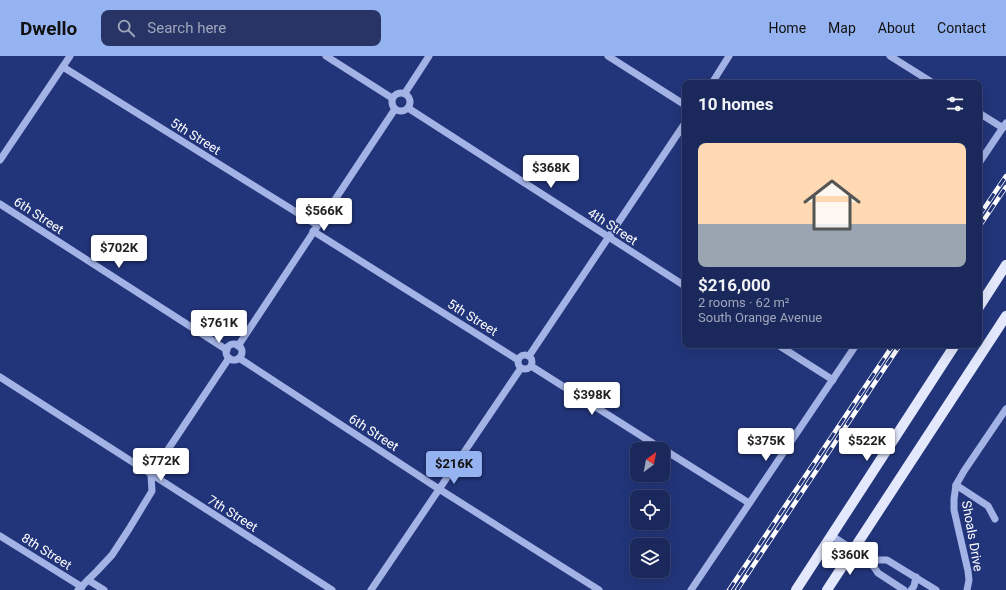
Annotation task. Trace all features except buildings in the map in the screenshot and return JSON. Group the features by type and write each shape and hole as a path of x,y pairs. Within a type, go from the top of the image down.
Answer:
{"main road":[{"path":"982,302 1006,265"},
{"path":"827,590 1006,316"},
{"path":"796,590 953,348"}],"street":[{"path":"0,160 70,56"},
{"path":"326,56 392,98"},
{"path":"405,93 429,56"},
{"path":"608,56 682,103"},
{"path":"714,80 729,56"},
{"path":"890,56 928,80"},
{"name":"5th Street","path":"63,67 518,360"},
{"path":"399,92 405,93 410,100 408,108 403,111 395,109 392,104 392,98 399,92"},
{"name":"4th Street","path":"408,108 682,284"},
{"path":"238,346 395,109"},
{"path":"982,115 1004,126 982,158"},
{"path":"529,356 682,127"},
{"name":"6th Street","path":"0,204 227,350"},
{"path":"232,345 238,346 242,351 239,358 233,360 229,358 227,354 228,347 232,345"},
{"path":"783,348 833,380"},
{"path":"691,590 854,348"},
{"path":"523,355 529,356 533,362 531,366 528,369 521,368 518,364 518,360 523,355"},
{"path":"80,589 112,554 145,504 152,491 151,475 229,358"},
{"name":"6th Street","path":"239,358 439,489 599,590"},
{"path":"531,366 652,442"},
{"path":"371,590 521,368"},
{"name":"7th Street","path":"0,377 332,590"},
{"name":"Shoals Drive","path":"967,590 969,580 968,571 954,510 956,485 1006,409"},
{"path":"670,453 749,503"},
{"name":"Shoals Drive","path":"956,485 988,506 995,519"},
{"name":"8th Street","path":"0,536 80,589"},
{"path":"832,536 869,560 878,573 904,590"},
{"path":"869,560 887,560 936,590"},
{"path":"911,590 914,586 916,577"},
{"path":"88,580 104,590"}],"railway":[{"path":"982,212 1006,176"},
{"path":"982,223 1006,187"},
{"path":"729,590 891,348"},
{"path":"737,590 898,348"}]}
